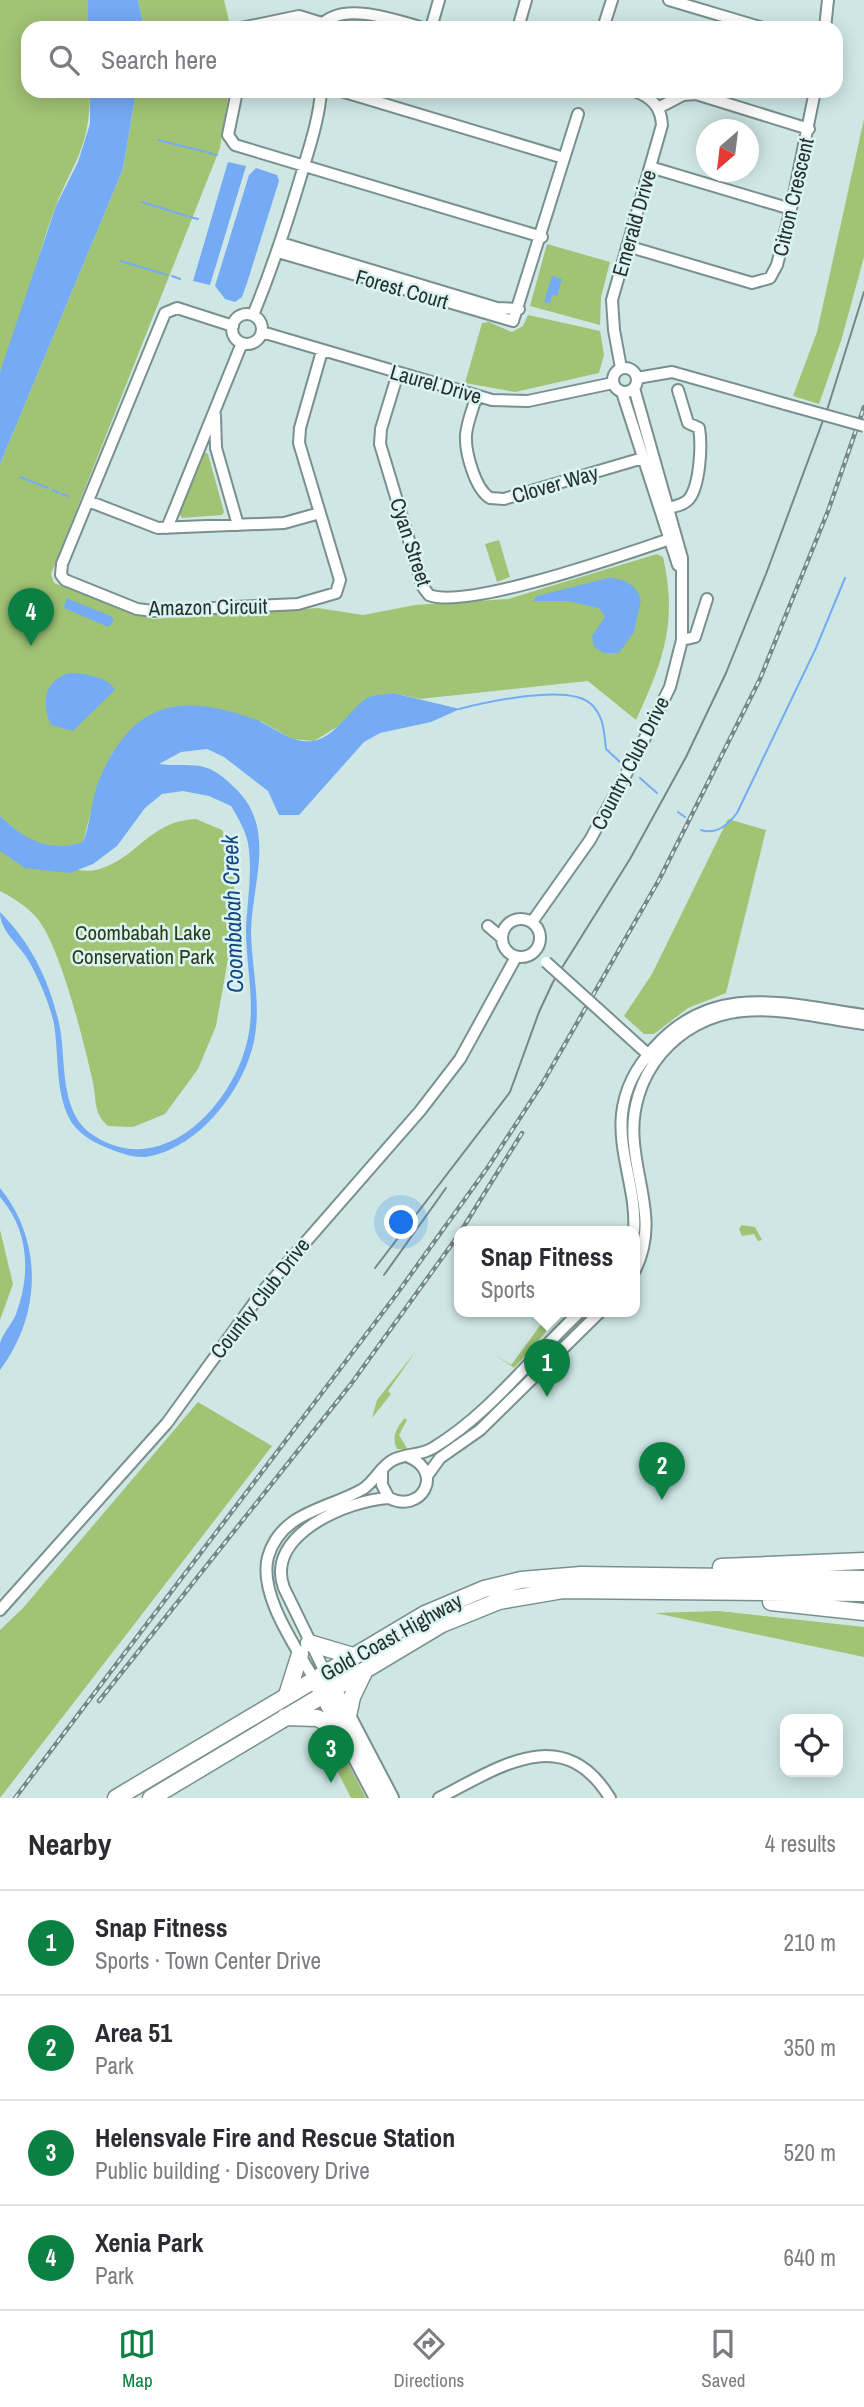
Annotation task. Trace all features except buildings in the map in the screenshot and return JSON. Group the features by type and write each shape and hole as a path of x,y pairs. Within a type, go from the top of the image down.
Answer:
{"highway":[{"path":"675,1577 692,1569 864,1561"},
{"name":"Gold Coast Highway","path":"116,1798 319,1675 443,1604 503,1584 560,1576 864,1579"},
{"name":"Gold Coast Highway","path":"151,1798 460,1615 519,1596 563,1590 864,1594"},
{"path":"692,1592 720,1599 864,1612"},
{"path":"287,1695 305,1649 353,1656"},
{"path":"285,1717 317,1718 345,1723 352,1698 365,1670"}],"main road":[{"path":"319,1675 345,1723 377,1798"},
{"path":"345,1723 391,1798"}],"street":[{"path":"433,21 439,0"},
{"path":"520,21 526,0"},
{"path":"605,21 612,0"},
{"path":"668,0 739,21"},
{"path":"826,21 828,0"},
{"path":"324,21 331,13 349,8 388,21"},
{"path":"275,21 299,16 311,21"},
{"path":"235,98 228,135 232,143 542,237"},
{"path":"253,315 280,248 318,114 320,98"},
{"path":"382,98 564,158"},
{"path":"649,98 658,108 677,98"},
{"path":"709,98 808,129"},
{"name":"Citron Crescent","path":"627,246 748,282 762,282 770,278 776,268 791,209 814,98"},
{"name":"Emerald Drive","path":"621,368 612,300 662,125 658,108"},
{"name":"Forest Court","path":"280,248 497,308 519,309 578,114"},
{"path":"650,167 791,209"},
{"name":"Amazon Circuit","path":"233,326 177,308 165,313 62,564 61,575 70,583 153,611 298,604 334,595 340,580 299,435 322,351"},
{"path":"242,343 234,336 233,326 239,317 253,315"},
{"path":"242,343 257,340 262,332 261,324 253,315"},
{"name":"Laurel Drive","path":"262,332 477,397 505,402 528,401 613,383"},
{"path":"167,528 242,343"},
{"path":"683,585 667,541 663,509 632,371 621,368 613,376 613,383 622,392 643,458 663,509 682,558 683,585"},
{"path":"622,392 635,383 672,372 864,426"},
{"name":"Cyan Street","path":"398,373 381,429 380,444 423,587 429,595 440,597 494,593 667,541"},
{"path":"663,509 682,504 690,497 701,452 699,428 688,422 678,390"},
{"name":"Clover Way","path":"477,397 466,440 480,488 490,498 504,499 643,458"},
{"path":"215,409 216,448 238,525"},
{"path":"88,501 150,526 167,528 288,522 320,513"},
{"name":"Country Club Drive","path":"532,922 590,840 670,687 681,640 683,585"},
{"path":"681,640 695,637 708,599"},
{"path":"533,952 540,938 532,922 517,919 503,934 511,953 533,952 651,1057"},
{"name":"Country Club Drive","path":"0,1610 167,1423 269,1284 420,1111 460,1059 507,976 511,953"},
{"path":"634,1226 635,1212 622,1149 622,1113 633,1074 651,1057 692,1026 709,1018 739,1011 863,1018"},
{"path":"640,1258 645,1244 648,1216 633,1141 634,1111 651,1057"},
{"path":"319,1675 268,1592 266,1573 271,1548 288,1526 333,1500 363,1489 394,1459 434,1448 509,1385 575,1317"},
{"path":"305,1649 280,1575 281,1560 287,1548 305,1531 344,1508 367,1500 389,1498 401,1502 416,1498 425,1489 427,1476 440,1458 480,1430 595,1317"},
{"path":"509,1385 519,1394"},
{"path":"409,1457 423,1465 427,1476"},
{"path":"382,1472 382,1485 389,1498"},
{"path":"439,1798 512,1760 536,1755 571,1761 597,1782 610,1798"},
{"path":"597,1782 604,1798"}],"green space":[{"path":"0,0 88,0 88,21 21,21 21,98 90,98 89,110 80,153 55,208 0,372"},
{"path":"138,0 224,0 229,21 142,21"},
{"path":"352,14 375,21 336,21"},
{"path":"135,98 228,98 220,148 51,574 54,583 153,619 318,608 363,615 415,605 508,599 657,554 663,557 667,581 668,622 654,679 636,720 588,681 420,699 393,693 314,741 292,739 261,721 113,752 99,781 83,842 58,847 38,843 0,816 0,464 123,169"},
{"path":"864,119 864,257 841,341 819,404 793,396 817,332"},
{"path":"547,244 610,262 601,297 600,325 530,306"},
{"path":"528,315 600,331 604,355 599,373 515,392 465,383 482,323 489,322 512,332 523,326"},
{"path":"204,452 208,454 224,512 222,515 182,518 179,513"},
{"path":"499,540 510,577 497,582 485,544"},
{"name":"Coombabah Lake Conservation Park","path":"196,819 222,830 233,849 235,921 216,1026 198,1069 165,1114 133,1127 108,1126 98,1111 77,1020 53,947 35,916 0,891 0,847 61,867 96,870 122,858 166,826"},
{"path":"728,819 766,830 726,993 688,1008 654,1034 644,1034 624,1016 652,974"},
{"path":"742,1225 755,1227 762,1240 758,1241 754,1234 742,1236 739,1229"},
{"path":"0,1230 13,1284 0,1320"},
{"path":"542,1323 546,1326 546,1332 514,1368 494,1354 511,1365"},
{"path":"416,1351 388,1391 391,1394 372,1418 377,1400"},
{"path":"198,1402 272,1446 0,1798 0,1630 23,1608"},
{"path":"405,1418 407,1420 399,1435 408,1450 397,1449 395,1441 397,1428"},
{"path":"719,1611 864,1627 864,1657 655,1613"},
{"path":"330,1739 338,1744 366,1798 351,1798 322,1741"}],"water":[{"path":"88,0 138,0 142,21 88,21"},
{"path":"90,98 135,98 123,169 0,464 0,372 56,206 78,162 90,124"},
{"path":"228,162 246,166 210,285 193,281"},
{"path":"256,168 277,175 279,181 242,297 235,302 225,299 215,286 249,175"},
{"path":"552,276 562,279 557,296 552,295 550,303 544,302"},
{"path":"608,578 629,583 641,600 634,632 619,653 604,653 594,647 592,636 605,617 599,608 567,601 533,601 537,596"},
{"path":"66,598 111,616 114,621 108,627 64,608"},
{"path":"70,673 102,679 115,690 73,731 51,725 46,709 50,687 61,676"},
{"path":"393,693 460,709 431,722 380,733 364,742 299,815 279,815 268,791 224,757 207,749 181,752 159,764 200,766 215,772 235,788 248,804 256,821 259,858 251,934 257,1020 252,1049 246,1067 226,1102 198,1132 182,1143 164,1152 141,1157 115,1151 84,1136 69,1118 61,1095 54,1024 47,1001 27,958 7,933 0,912 30,949 50,992 59,1023 69,1099 82,1125 93,1135 118,1147 143,1149 166,1143 188,1131 208,1114 237,1070 246,1046 251,1017 246,930 250,870 247,839 231,806 209,796 183,791 162,794 145,808 117,846 93,864 70,873 25,868 0,851 0,816 19,832 38,842 59,846 83,842 96,788 112,754 143,719 161,710 203,706 254,719 297,740 313,741 329,734 367,698"},
{"path":"0,1188 14,1209 24,1232 32,1279 30,1303 23,1326 14,1349 0,1370 0,1343 21,1299 25,1253 17,1224 0,1197"}],"waterway":[{"path":"158,140 206,152"},
{"path":"209,153 217,155"},
{"path":"142,202 187,216"},
{"path":"190,217 198,219"},
{"path":"121,261 167,275"},
{"path":"172,276 180,279"},
{"path":"20,477 48,488"},
{"path":"53,490 59,493"},
{"path":"62,494 68,496"},
{"path":"701,830 721,828 737,813 816,648 845,578"},
{"path":"459,709 527,696 565,695 580,698 591,704 599,714 606,749 620,762"},
{"path":"640,778 657,793"},
{"path":"678,812 685,817"}],"tram line":[{"path":"375,1268 510,1092 539,1012 553,982 630,859 686,757 726,673 766,574 828,407 864,292"},
{"path":"384,1275 446,1188"}],"railway":[{"path":"15,1798 396,1295 488,1167 542,1084 659,880 760,679 828,511 864,407"},
{"path":"464,1226 522,1133"},
{"path":"99,1701 351,1384 454,1241"}],"place":[{"name":"Xenia Park","path":"31,646"},
{"name":"Snap Fitness","path":"547,1397"},
{"name":"Area 51","path":"662,1500"},
{"name":"Helensvale Fire and Rescue Station","path":"331,1783"}],"water label":[{"name":"Coombabah Creek","path":"232,914"}]}
